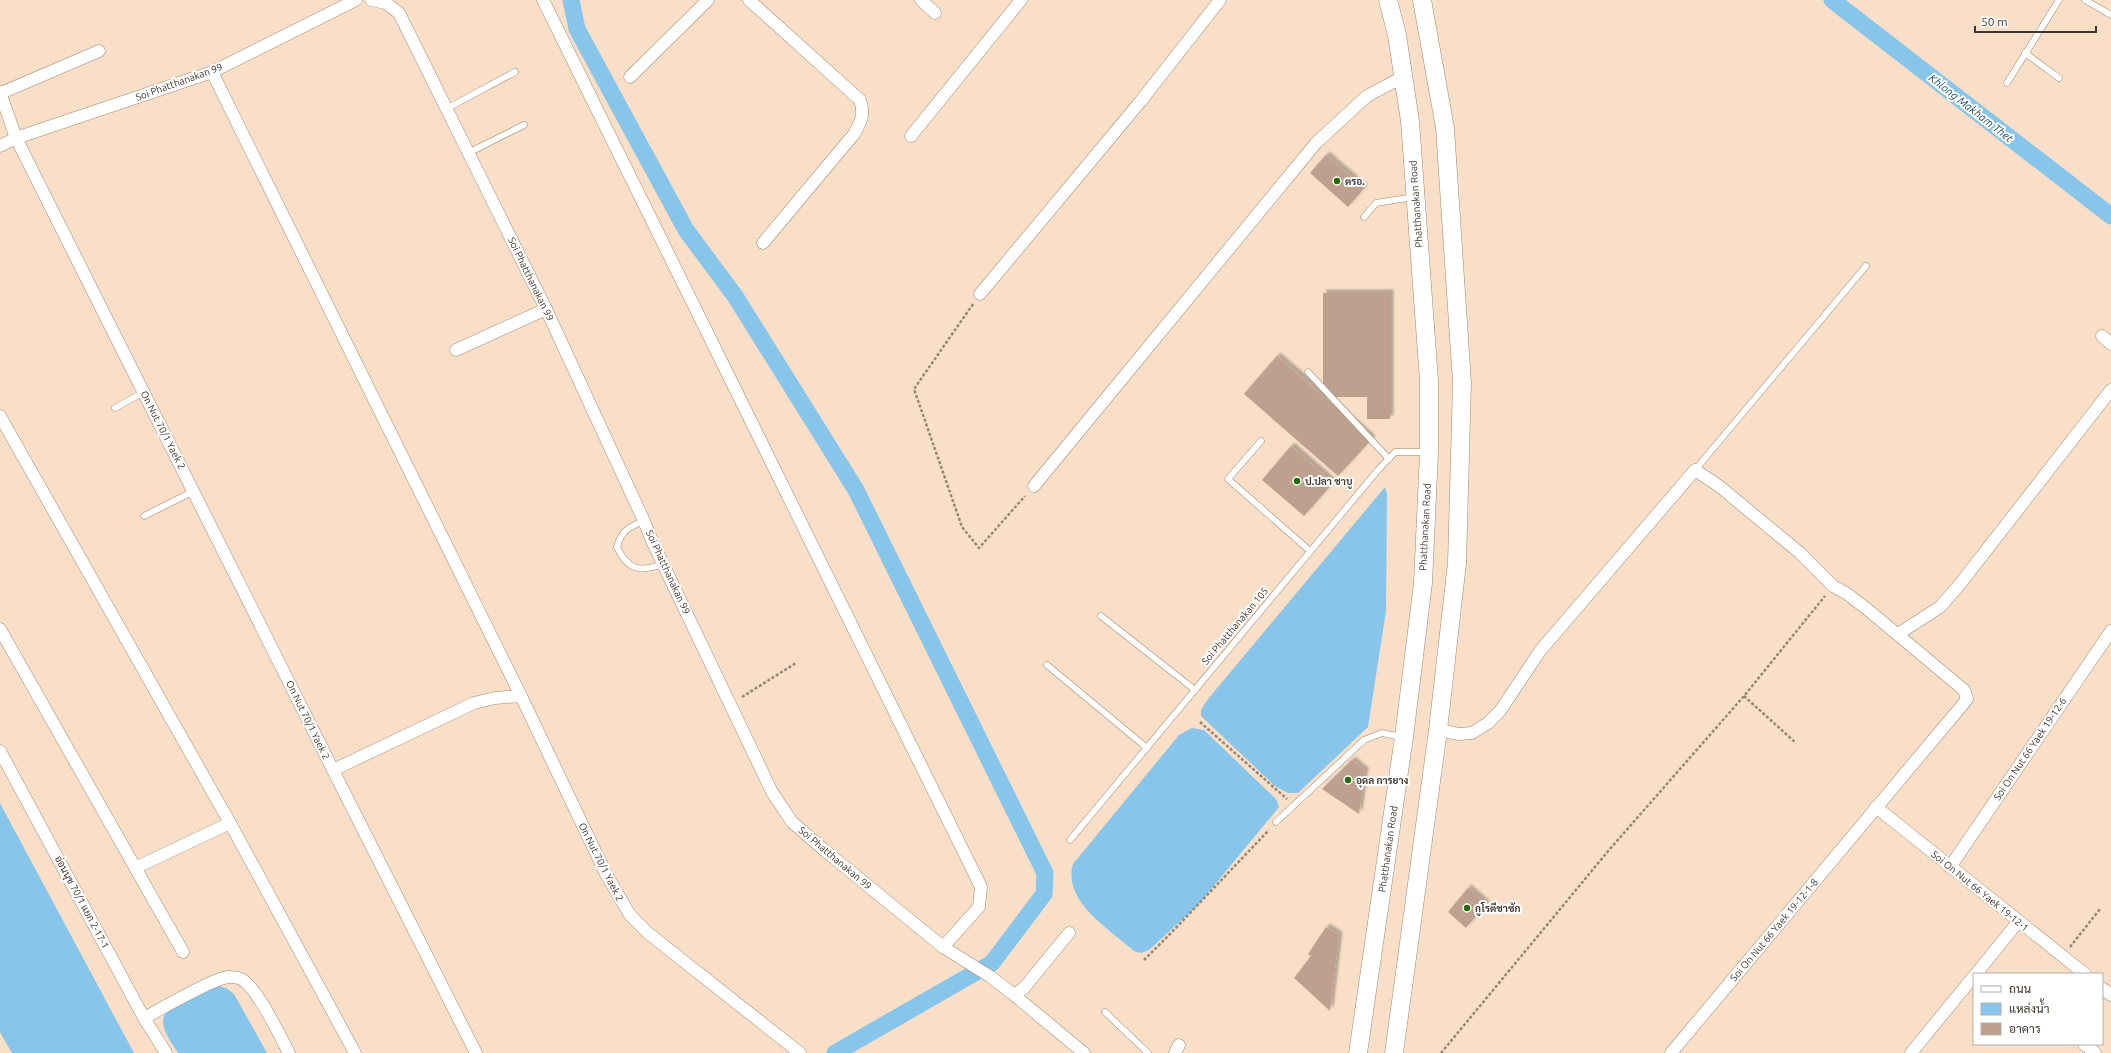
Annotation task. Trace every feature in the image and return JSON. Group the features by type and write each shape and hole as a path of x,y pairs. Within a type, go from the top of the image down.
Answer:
{"main road":[{"name":"Phatthanakan Road","path":"1358,1053 1404,737 1423,583 1429,452 1429,381 1410,121 1397,35 1388,0"},
{"path":"1394,1053 1438,730 1457,563 1462,383 1445,128 1422,0"}],"street":[{"name":"Soi Phatthanakan 99","path":"0,146 16,138 212,72 356,0"},
{"name":"Soi Phatthanakan 99","path":"371,0 386,2 399,13 546,309 663,564 731,703 772,792 792,822 823,850 943,947 991,977 1084,1053"},
{"path":"543,0 981,887 979,907 943,947"},
{"path":"630,77 708,0"},
{"path":"749,0 860,100 863,109 862,120 854,134 763,243"},
{"path":"921,0 935,13"},
{"path":"911,136 1021,0"},
{"path":"980,294 1140,102 1220,0"},
{"path":"0,93 99,50"},
{"path":"212,72 521,696"},
{"path":"1034,486 1316,143 1367,96 1403,77"},
{"name":"On Nut 70/1 Yaek 2","path":"0,93 16,138 333,770 474,703 495,698 521,696 606,874 630,915 648,933 800,1053"},
{"path":"456,350 546,309"},
{"path":"1438,730 1460,734 1472,733 1492,719 1500,711 1540,651 1695,470 1719,486 1795,548 1833,586 1846,593 1898,634 1940,607 1960,584 2111,390"},
{"path":"0,416 230,823 355,1053"},
{"path":"0,629 183,952"},
{"name":"Soi On Nut 66 Yaek 19-12-6","path":"1950,868 2111,631"},
{"name":"Soi On Nut 66 Yaek 19-12-1-8","path":"1671,1053 1967,699 1964,690 1898,634"},
{"name":"อ่อนนุช 70/1 แยก 2-17-1","path":"0,751 144,1018 166,1053"},
{"path":"333,770 476,1053"},
{"name":"Soi On Nut 66 Yaek 19-12-1","path":"1876,807 1950,868 2084,973"},
{"path":"135,868 230,823"},
{"path":"1977,973 2018,922"},
{"path":"1014,995 1024,988 1069,933"},
{"path":"144,1018 214,981 229,977 241,979 250,986 264,1007 289,1053"},
{"path":"1911,1053 1973,977"},
{"path":"2103,989 2111,995"},
{"path":"2085,1045 2095,1053"}],"lane":[{"path":"2007,83 2059,0"},
{"path":"2085,0 2111,15"},
{"path":"2025,53 2059,78"},
{"path":"446,109 516,72"},
{"path":"468,152 524,125"},
{"path":"1364,217 1376,203 1416,197"},
{"path":"1695,470 1866,266"},
{"path":"1308,372 1389,458 1395,452 1429,452"},
{"path":"115,408 144,392"},
{"path":"1261,441 1228,479 1310,551"},
{"name":"Soi Phatthanakan 105","path":"1070,840 1389,458"},
{"path":"144,516 194,492"},
{"path":"644,521 628,527 620,537 616,547 622,558 632,566 646,570 663,564"},
{"path":"1101,616 1195,690"},
{"path":"1047,665 1147,748"},
{"path":"1276,822 1364,740 1382,733 1404,737"},
{"path":"1105,1012 1148,1053"}],"path":[{"path":"980,294 914,389 962,527 979,548 1034,486"},
{"path":"1441,1053 1609,850 1744,696 1833,586"},
{"path":"731,703 796,664"},
{"path":"1744,696 1796,743"},
{"path":"1200,722 1293,805"},
{"path":"1144,960 1276,822"},
{"path":"2062,956 2100,909"}],"water":[{"path":"1385,487 1387,494 1386,611 1368,727 1298,793 1288,793 1275,786 1201,716 1201,710 1208,699"},
{"path":"1192,728 1204,730 1276,799 1279,807 1198,905 1149,950 1141,953 1134,951 1101,924 1081,902 1074,890 1071,877 1073,864 1179,735"},
{"path":"0,803 134,1053 12,1053 0,1032"},
{"path":"218,986 226,988 234,994 267,1053 178,1053 164,1028 163,1023 166,1012"}],"building":[{"name":"ตรอ.","path":"1326,155 1364,188 1348,207 1310,173"},
{"path":"1323,293 1390,293 1390,419 1367,419 1367,397 1325,397 1372,439 1338,476 1244,394 1277,356 1323,396"},
{"name":"ป.ปลา ชาบู","path":"1291,446 1333,483 1304,516 1262,480"},
{"name":"อุดล การยาง","path":"1352,760 1365,771 1359,814 1322,789"},
{"name":"กูโรตีชาชัก","path":"1468,888 1486,904 1466,928 1448,912"},
{"path":"1326,927 1339,935 1330,1011 1294,978 1311,956 1308,954"}],"waterway":[{"path":"571,0 577,29 686,230 735,296 856,490 1045,873 1044,894 992,963 835,1053"},
{"name":"Khlong Makham Thet","path":"1832,0 2111,216"}],"place":[{"name":"ตรอ.","path":"1337,181"},
{"name":"ป.ปลา ชาบู","path":"1297,481"},
{"name":"อุดล การยาง","path":"1348,780"},
{"name":"กูโรตีชาชัก","path":"1467,908"}]}
